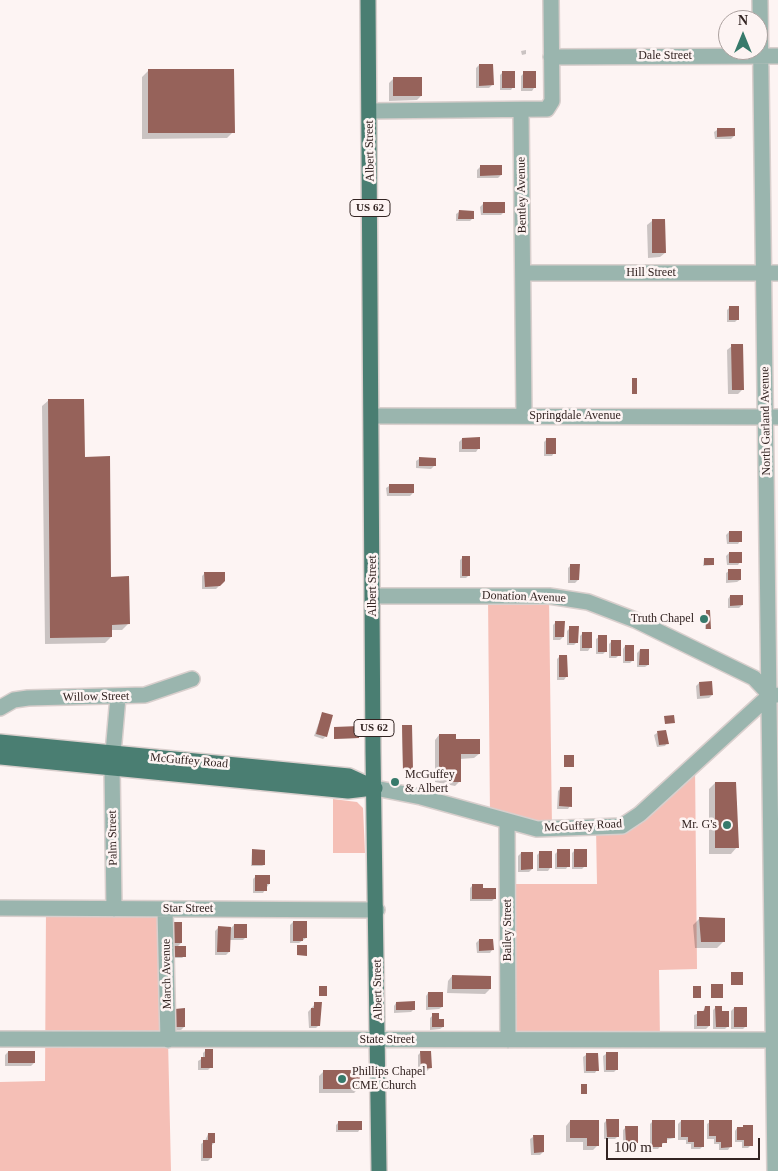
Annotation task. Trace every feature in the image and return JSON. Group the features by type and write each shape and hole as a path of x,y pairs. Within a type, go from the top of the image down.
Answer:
{"main road":[{"name":"Albert Street","path":"368,0 379,1171"},
{"name":"McGuffey Road","path":"3,750 112,760 349,776 375,788"}],"street":[{"path":"370,111 544,110 551,104 551,0"},
{"name":"Dale Street","path":"551,56 718,56"},
{"name":"North Garland Avenue","path":"761,60 771,273 774,695 774,1171"},
{"name":"Bentley Avenue","path":"521,111 524,416"},
{"name":"Hill Street","path":"523,273 771,273"},
{"name":"Springdale Avenue","path":"372,416 772,417"},
{"name":"Donation Avenue","path":"374,596 549,596 588,602 635,620 754,678 774,695"},
{"name":"Willow Street","path":"0,708 14,700 28,698 145,696 192,679"},
{"name":"McGuffey Road","path":"375,788 421,797 537,829 628,824 774,695"},
{"name":"Palm Street","path":"114,909 112,760 118,696"},
{"name":"Bailey Street","path":"507,821 508,1040"},
{"name":"Star Street","path":"0,908 377,910"},
{"name":"March Avenue","path":"165,909 168,1040"},
{"name":"State Street","path":"0,1039 773,1040"}],"shaded area":[{"path":"488,596 549,596 552,829 490,816"},
{"path":"695,765 697,969 659,970 660,1040 508,1040 507,884 597,884 596,827 622,826"},
{"path":"333,799 357,802 363,808 365,853 333,853"},
{"path":"46,908 165,909 171,1171 0,1171 0,1082 45,1081"}],"building":[{"path":"479,64 493,64 494,85 479,86"},
{"path":"148,69 234,69 235,133 148,133"},
{"path":"502,71 515,71 515,88 502,88"},
{"path":"523,71 536,71 536,88 523,88"},
{"path":"393,77 422,77 422,96 393,96"},
{"path":"717,128 735,128 735,136 717,137"},
{"path":"480,165 502,165 502,175 480,176"},
{"path":"483,202 505,202 505,213 483,213"},
{"path":"459,210 474,211 474,219 458,219"},
{"path":"652,219 665,219 666,253 652,253"},
{"path":"729,306 739,306 739,320 729,320"},
{"path":"731,344 743,344 744,390 732,390"},
{"path":"632,378 637,378 637,394 632,394"},
{"path":"48,399 84,399 85,457 110,456 111,577 129,576 130,624 112,625 112,637 50,638"},
{"path":"480,437 480,449 462,449 462,438"},
{"path":"546,438 556,438 556,454 546,454"},
{"path":"419,457 436,458 436,466 419,466"},
{"path":"389,484 414,484 414,493 389,493"},
{"path":"729,531 742,531 742,542 729,542"},
{"path":"729,552 742,552 742,563 729,563"},
{"path":"462,556 470,556 470,576 462,576"},
{"path":"704,558 714,558 714,565 704,565"},
{"path":"570,564 580,564 579,580 570,580"},
{"path":"728,569 741,569 741,580 728,580"},
{"path":"204,572 225,572 225,581 220,586 205,587"},
{"path":"730,595 743,595 743,605 730,606"},
{"path":"706,610 710,610 711,629 706,629"},
{"path":"555,621 565,621 564,637 555,637"},
{"path":"569,626 579,626 578,643 569,643"},
{"path":"582,632 592,632 592,648 582,648"},
{"path":"598,635 607,635 607,652 598,652"},
{"path":"611,640 621,640 621,656 611,656"},
{"path":"625,645 634,645 634,661 625,661"},
{"path":"640,649 649,649 649,665 639,665"},
{"path":"559,655 567,655 568,677 559,677"},
{"path":"712,681 713,695 700,696 699,682"},
{"path":"322,712 333,715 327,737 316,734"},
{"path":"674,715 675,723 665,724 664,716"},
{"path":"402,725 412,725 413,770 403,771"},
{"path":"359,726 359,738 334,739 334,727"},
{"path":"666,730 669,744 659,745 657,731"},
{"path":"439,734 456,734 456,739 480,739 480,754 461,754 461,782 451,782 439,777"},
{"path":"564,755 574,755 574,767 564,767"},
{"name":"Mr. G's","path":"715,782 736,782 739,848 715,848"},
{"path":"560,787 572,787 572,807 559,806"},
{"path":"252,849 265,850 265,865 252,865"},
{"path":"557,849 570,849 570,867 557,867"},
{"path":"574,849 587,849 587,867 574,867"},
{"path":"539,851 552,851 552,868 539,868"},
{"path":"521,852 533,852 533,869 521,870"},
{"path":"255,875 270,875 270,884 267,884 267,891 255,891"},
{"path":"472,884 483,884 483,888 496,888 496,899 472,899"},
{"path":"699,917 725,918 725,942 701,942"},
{"path":"293,921 307,921 307,938 303,938 303,941 293,941"},
{"path":"173,922 182,922 182,943 173,943"},
{"path":"234,924 247,924 247,938 234,938"},
{"path":"218,926 231,927 230,952 217,952"},
{"path":"479,939 493,939 494,950 479,951"},
{"path":"297,945 307,945 307,956 297,955"},
{"path":"174,946 186,946 186,957 174,957"},
{"path":"731,972 743,972 743,985 731,985"},
{"path":"452,975 491,976 491,989 452,989"},
{"path":"711,984 723,984 723,998 711,998"},
{"path":"319,986 327,986 327,996 319,996"},
{"path":"693,986 701,986 701,998 693,998"},
{"path":"428,992 443,992 443,1007 428,1007"},
{"path":"415,1001 415,1010 396,1010 396,1002"},
{"path":"314,1002 322,1002 320,1026 311,1026 311,1008 314,1008"},
{"path":"705,1006 710,1006 710,1026 697,1026 697,1011 704,1011"},
{"path":"715,1006 722,1006 722,1011 729,1011 729,1027 716,1027"},
{"path":"734,1007 747,1007 747,1027 734,1027"},
{"path":"185,1008 185,1027 176,1027 175,1009"},
{"path":"432,1013 439,1013 439,1019 444,1019 444,1027 432,1027"},
{"path":"205,1049 213,1049 213,1068 201,1068 201,1057 205,1057"},
{"path":"8,1051 35,1051 35,1063 8,1063"},
{"path":"420,1051 431,1051 432,1068 421,1069"},
{"path":"606,1052 618,1052 618,1070 606,1070"},
{"path":"586,1053 598,1053 599,1071 586,1071"},
{"name":"Phillips Chapel CME Church","path":"323,1070 360,1070 360,1089 323,1089"},
{"path":"581,1084 587,1084 587,1094 581,1094"},
{"path":"606,1119 619,1119 619,1137 607,1137"},
{"path":"570,1120 599,1120 599,1146 587,1146 587,1138 570,1138"},
{"path":"652,1120 675,1120 675,1138 667,1138 667,1143 662,1143 662,1147 652,1147"},
{"path":"681,1120 704,1120 704,1147 694,1147 694,1142 688,1142 688,1137 681,1137"},
{"path":"709,1120 732,1120 732,1147 721,1148 721,1142 716,1142 716,1136 709,1136"},
{"path":"338,1121 362,1121 362,1130 338,1130"},
{"path":"743,1125 753,1125 753,1146 744,1146 744,1140 737,1140 737,1127 743,1127"},
{"path":"625,1126 638,1126 638,1143 626,1143"},
{"path":"208,1133 215,1133 215,1143 212,1143 212,1158 203,1158 203,1140 208,1140"},
{"path":"533,1135 544,1135 544,1152 534,1153"}],"place":[{"name":"Truth Chapel","path":"704,619"},
{"name":"McGuffey & Albert","path":"395,782"},
{"name":"Mr. G's","path":"727,825"},
{"name":"Phillips Chapel CME Church","path":"342,1079"}]}
